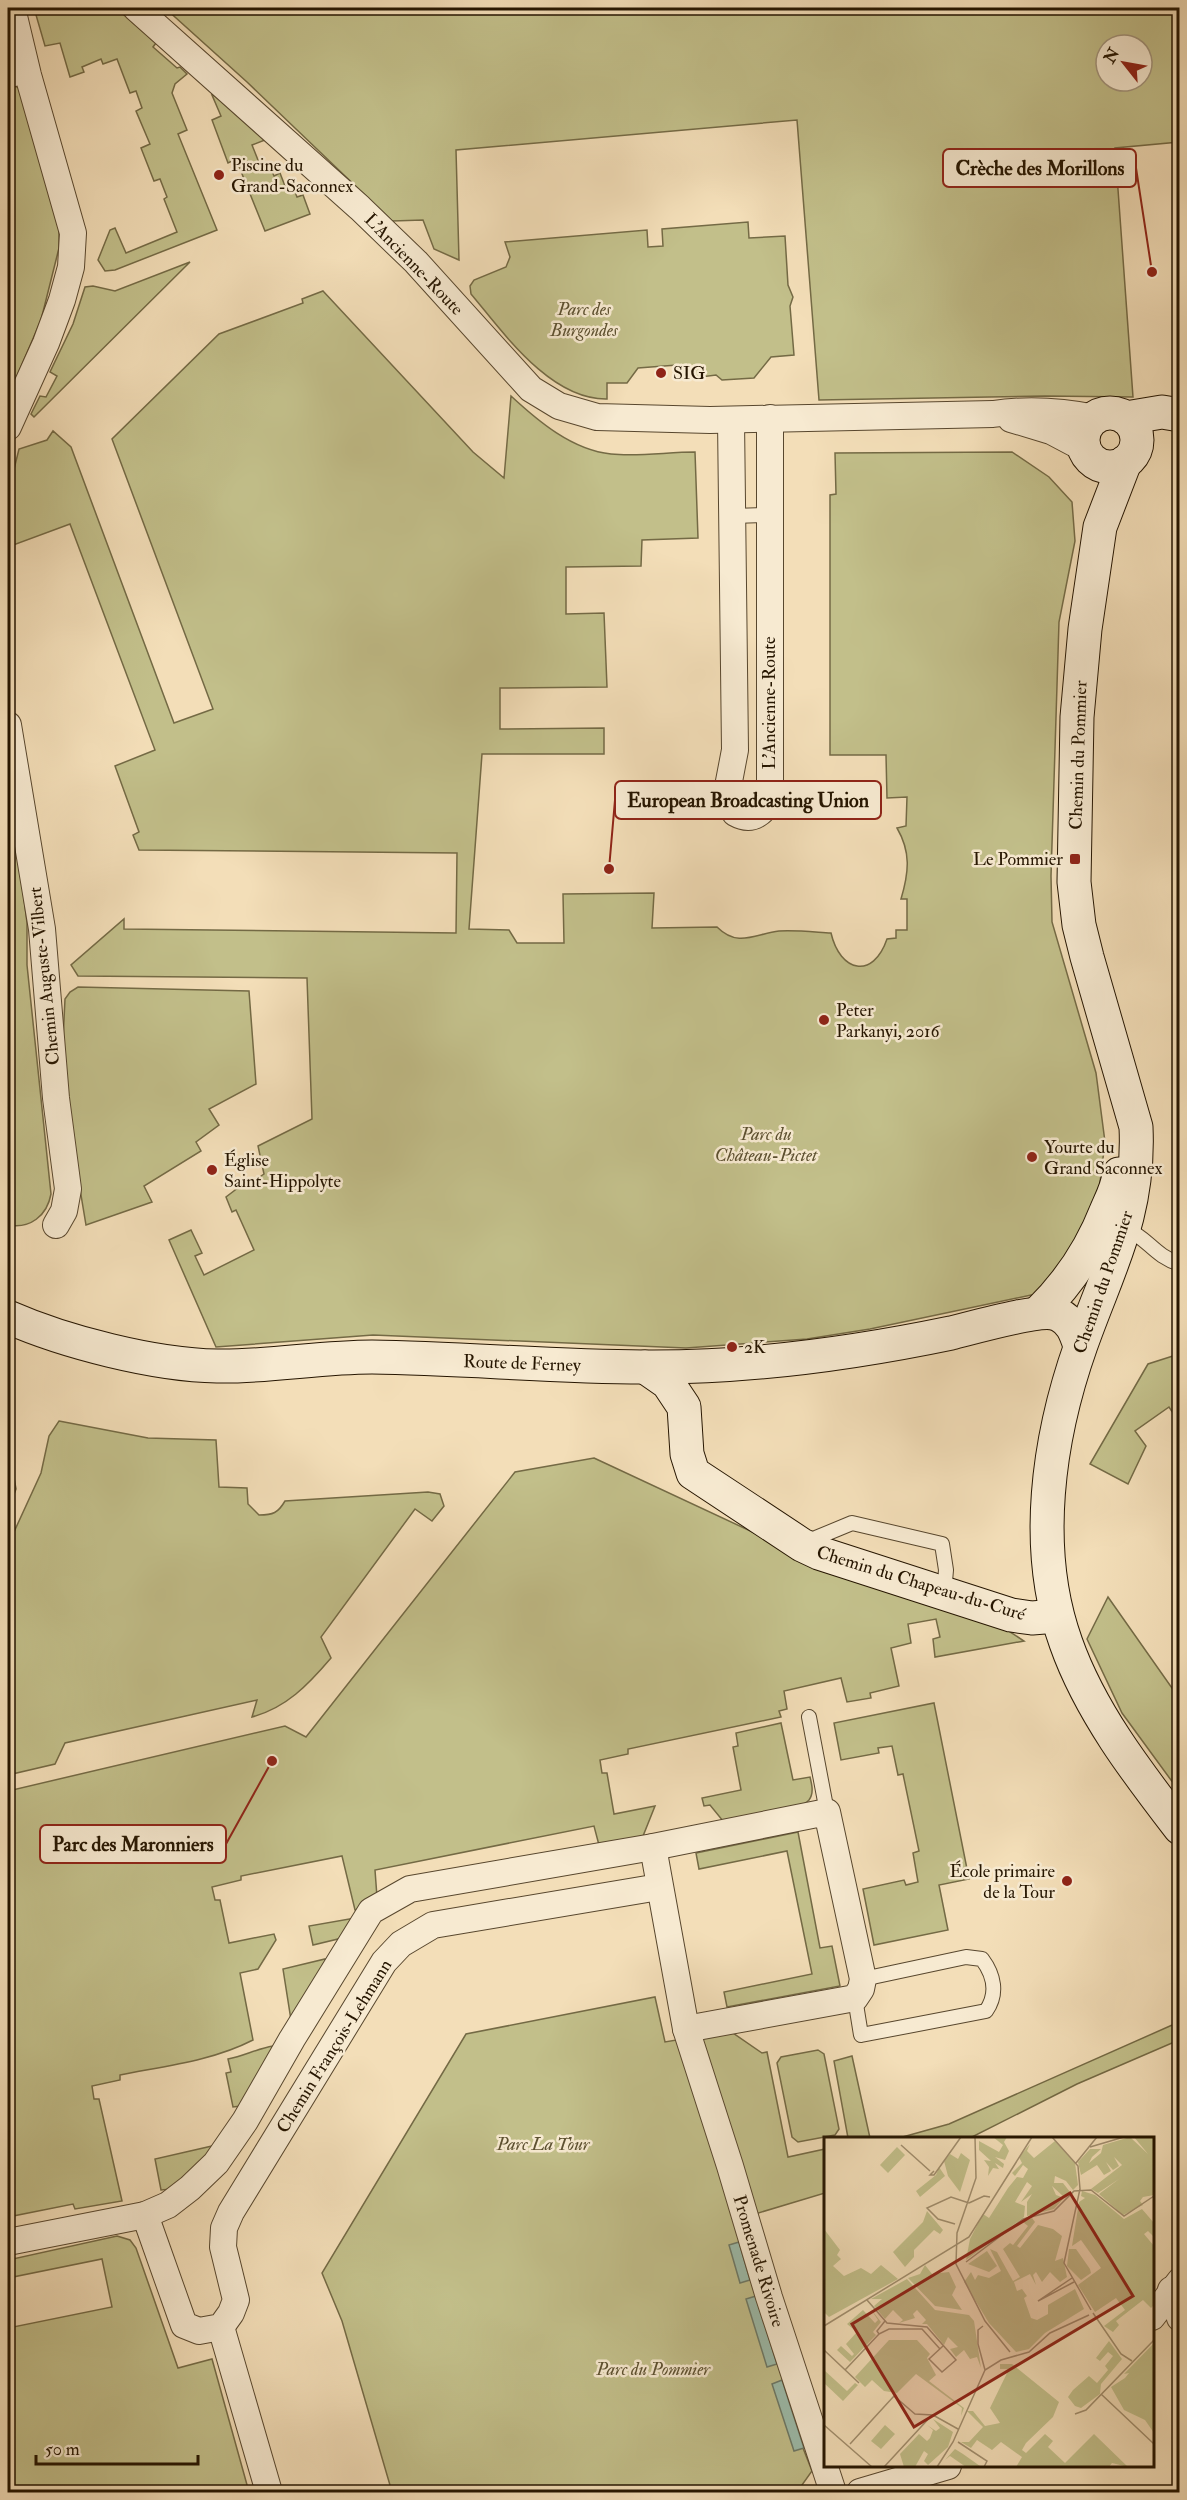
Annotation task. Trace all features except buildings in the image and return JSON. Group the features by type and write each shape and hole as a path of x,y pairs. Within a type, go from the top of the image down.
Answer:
{"street":[{"name":"L'Ancienne-Route","path":"136,8 360,208 416,262 531,389 559,406 597,417 731,420 1057,411 1121,436"},
{"path":"8,427 46,343 62,300 71,267 73,233 18,78 15,12"},
{"path":"1179,415 1162,412 1121,436 1108,467 1092,460 1086,451 1085,432 1121,436 1179,423"},
{"name":"L'Ancienne-Route","path":"993,414 1061,435 1086,451"},
{"name":"L'Ancienne-Route","path":"731,420 735,750 726,797 735,813 747,817 765,809 770,794 768,515 770,418"},
{"name":"Chemin du Pommier","path":"1121,436 1100,527 1085,629 1078,706 1074,882 1079,925 1087,957 1136,1127 1136,1180 1126,1229 1080,1346 1058,1431 1048,1506 1048,1558 1057,1616 1066,1644 1089,1695 1130,1762 1179,1828"},
{"name":"Chemin du Pommier","path":"1086,451 1094,475 1100,527"},
{"name":"Chemin Auguste-Vilbert","path":"8,726 42,929 56,1098 68,1189 64,1211 56,1225"},
{"path":"1039,1312 1061,1290 1079,1266 1099,1230 1119,1179 1126,1092"},
{"path":"1039,1312 1059,1314 1073,1327 1080,1346"},
{"name":"Route de Ferney","path":"8,1317 56,1335 100,1347 196,1365 244,1366 370,1357 645,1367 724,1364 875,1348 1008,1321 1039,1312"},
{"path":"645,1367 668,1383 684,1407 699,1385 724,1364"},
{"name":"Chemin du Chapeau-du-Curé","path":"684,1407 687,1454 693,1473 802,1545 839,1560 1021,1617 1057,1616"},
{"path":"653,1847 686,2029 859,1988 827,1812"},
{"name":"Chemin François-Lehmann","path":"8,2242 145,2215 168,2205 190,2188 216,2163 245,2121 292,2039 371,1911 410,1889 653,1847 827,1812"},
{"name":"Chemin François-Lehmann","path":"221,2327 231,2313 236,2300 223,2247 224,2228 231,2212 384,1962 401,1944 433,1925 659,1887"},
{"name":"Promenade Rivoire","path":"686,2029 824,2465"},
{"path":"145,2215 184,2325 199,2331 221,2327 269,2493"},
{"path":"1154,2314 1175,2286"},
{"path":"1175,2286 1179,2318"},
{"name":"Promenade Rivoire","path":"825,2467 833,2493"},
{"path":"860,2493 945,2467"}],"lane":[{"path":"733,516 768,515"},
{"path":"1126,1229 1139,1235 1164,1259 1179,1264"},
{"path":"802,1545 852,1523 942,1544 946,1570 944,1593"},
{"path":"809,1717 827,1812"},
{"path":"966,1957 981,1959 989,1969 993,1984 992,2003 986,2011 861,2034 859,1988 966,1957"}],"green space":[{"path":"34,8 116,8 156,43 153,47 187,74 175,84 172,93 187,130 178,134 217,230 115,270 105,271 98,260 110,230 115,228 126,253 177,232 164,199 167,197 160,179 154,181 141,148 150,144 136,111 142,108 136,91 130,93 117,59 103,64 101,59 82,67 84,72 70,77 60,43 45,46"},
{"path":"165,8 1179,8 1179,142 1115,148 1133,397 1045,396 819,400 797,120 456,150 459,260 434,249 423,220 392,221 247,82"},
{"path":"15,86 21,89 59,221 59,248 41,320 8,397 8,89"},
{"path":"212,95 216,96 265,140 252,145 260,165 268,162 274,176 280,173 285,186 292,184 297,197 303,195 310,214 265,231 236,159 228,163 212,120 221,116"},
{"name":"Parc des Burgondes","path":"748,222 749,238 785,236 788,285 793,297 790,306 794,355 771,357 754,378 722,380 716,375 693,378 677,365 638,368 627,383 607,383 607,399 586,396 566,388 547,376 530,361 471,294 470,286 474,280 506,267 510,257 505,242 647,230 648,247 663,246 662,229"},
{"path":"190,262 34,417 31,414 40,396 46,397 57,376 50,372 73,324 85,287 93,286 115,291"},
{"name":"Parc du Château-Pictet","path":"323,291 473,452 504,478 511,396 557,433 583,447 611,454 632,455 695,452 698,538 642,540 641,566 566,567 566,614 604,613 607,687 500,688 500,729 604,728 604,754 482,754 469,929 509,930 517,943 564,943 563,894 654,893 652,928 717,927 732,937 740,938 779,931 831,933 835,946 849,963 857,966 874,961 887,939 896,938 896,930 907,930 907,899 901,899 906,880 907,854 897,828 906,826 907,797 887,798 886,755 830,755 830,495 836,494 835,453 1012,452 1049,477 1072,502 1075,541 1059,622 1051,876 1052,922 1096,1073 1105,1142 1099,1190 1081,1240 1036,1294 870,1329 807,1339 686,1348 373,1335 216,1347 169,1240 191,1230 202,1253 195,1256 204,1275 254,1250 236,1210 232,1212 226,1197 247,1181 249,1184 264,1174 258,1146 312,1119 307,978 78,976 71,965 124,919 124,929 456,933 457,853 139,850 133,835 139,832 115,766 155,750 70,524 8,547 8,493 19,449 47,440 53,431 71,447 174,723 213,709 112,439 219,334 303,303 302,299"},
{"path":"8,794 27,923 27,965 51,1194 46,1209 41,1215 30,1223 16,1226 8,1225"},
{"path":"78,987 249,991 256,1084 209,1109 219,1125 196,1142 201,1151 144,1186 152,1202 86,1225 69,1123 63,1041 65,999"},
{"path":"1179,1354 1179,1422 1169,1407 1135,1431 1146,1446 1128,1484 1090,1464 1148,1364"},
{"path":"59,1421 148,1438 216,1440 219,1487 247,1488 248,1504 259,1515 275,1512 285,1501 428,1492 440,1494 444,1506 432,1521 415,1509 321,1637 331,1658 305,1686 275,1708 252,1717 257,1700 65,1743 55,1764 8,1775 8,1545 41,1473 49,1436"},
{"path":"8,1458 11,1461 16,1489 8,1511"},
{"path":"594,1458 819,1563 992,1620 1024,1641 935,1657 933,1639 940,1637 936,1619 908,1624 911,1643 891,1648 899,1686 870,1693 871,1698 847,1702 841,1678 784,1691 787,1709 779,1711 781,1717 628,1749 628,1754 600,1760 602,1773 607,1773 614,1814 655,1806 643,1836 599,1845 594,1826 375,1870 377,1897 363,1909 355,1910 342,1856 241,1876 241,1880 212,1887 215,1900 220,1900 229,1943 274,1934 276,1940 258,1969 240,1973 253,2040 205,2058 120,2075 120,2080 92,2086 94,2099 99,2099 122,2201 75,2209 73,2204 8,2217 8,1791 285,1726 306,1737 515,1472"},
{"path":"1108,1597 1179,1698 1179,1791 1122,1713 1087,1639"},
{"path":"934,1703 969,1879 939,1885 948,1930 874,1945 863,1889 904,1880 906,1885 918,1882 913,1853 919,1851 903,1774 898,1775 892,1746 878,1748 879,1753 841,1760 834,1723"},
{"path":"781,1723 793,1780 810,1777 811,1797 803,1804 782,1811 723,1821 710,1805 704,1806 702,1798 741,1790 733,1747 738,1746 736,1733"},
{"path":"798,1832 820,1948 832,1946 840,1986 727,2007 724,1992 812,1974 787,1851 699,1869 696,1853"},
{"path":"355,1918 342,1938 313,1945 309,1926"},
{"path":"325,1959 327,1964 291,2020 283,1969"},
{"path":"655,1997 665,2042 730,2031 762,2053 767,2052 788,2157 824,2149 824,2193 755,2214 756,2279 803,2448 812,2471 797,2492 392,2492 342,2321 322,2273 466,2034"},
{"path":"1179,2022 1179,2040 1077,2084 972,2137 903,2137 949,2124"},
{"path":"273,2046 274,2050 241,2106 233,2107 226,2073 231,2072 228,2059"},
{"path":"818,2050 824,2054 839,2129 835,2135 798,2142 792,2137 777,2063 781,2057"},
{"path":"852,2056 870,2137 848,2137 834,2061"},
{"path":"212,2146 212,2149 183,2181 169,2189 161,2190 155,2159"},
{"path":"117,2236 130,2240 136,2248 178,2368 212,2359 249,2492 8,2492 8,2328 112,2307 102,2259 8,2278 8,2260"}],"shaded area":[{"path":"739,2242 750,2280 740,2283 729,2245"},
{"path":"756,2296 777,2364 767,2367 746,2299"},
{"path":"782,2380 804,2448 794,2451 772,2384"}],"place":[{"name":"Piscine du Grand-Saconnex","path":"219,175"},
{"name":"Crèche des Morillons","path":"1152,272"},
{"name":"SIG","path":"661,373"},
{"name":"Le Pommier","path":"1075,859"},
{"name":"European Broadcasting Union","path":"609,869"},
{"name":"Peter Parkanyi, 2016","path":"824,1020"},
{"name":"Yourte du Grand Saconnex","path":"1032,1157"},
{"name":"Église Saint-Hippolyte","path":"212,1170"},
{"name":"2K","path":"732,1347"},
{"name":"Parc des Maronniers","path":"272,1761"},
{"name":"École primaire de la Tour","path":"1067,1881"}],"park label":[{"name":"Parc La Tour","path":"543,2144"},
{"name":"Parc du Pommier","path":"653,2369"}]}
